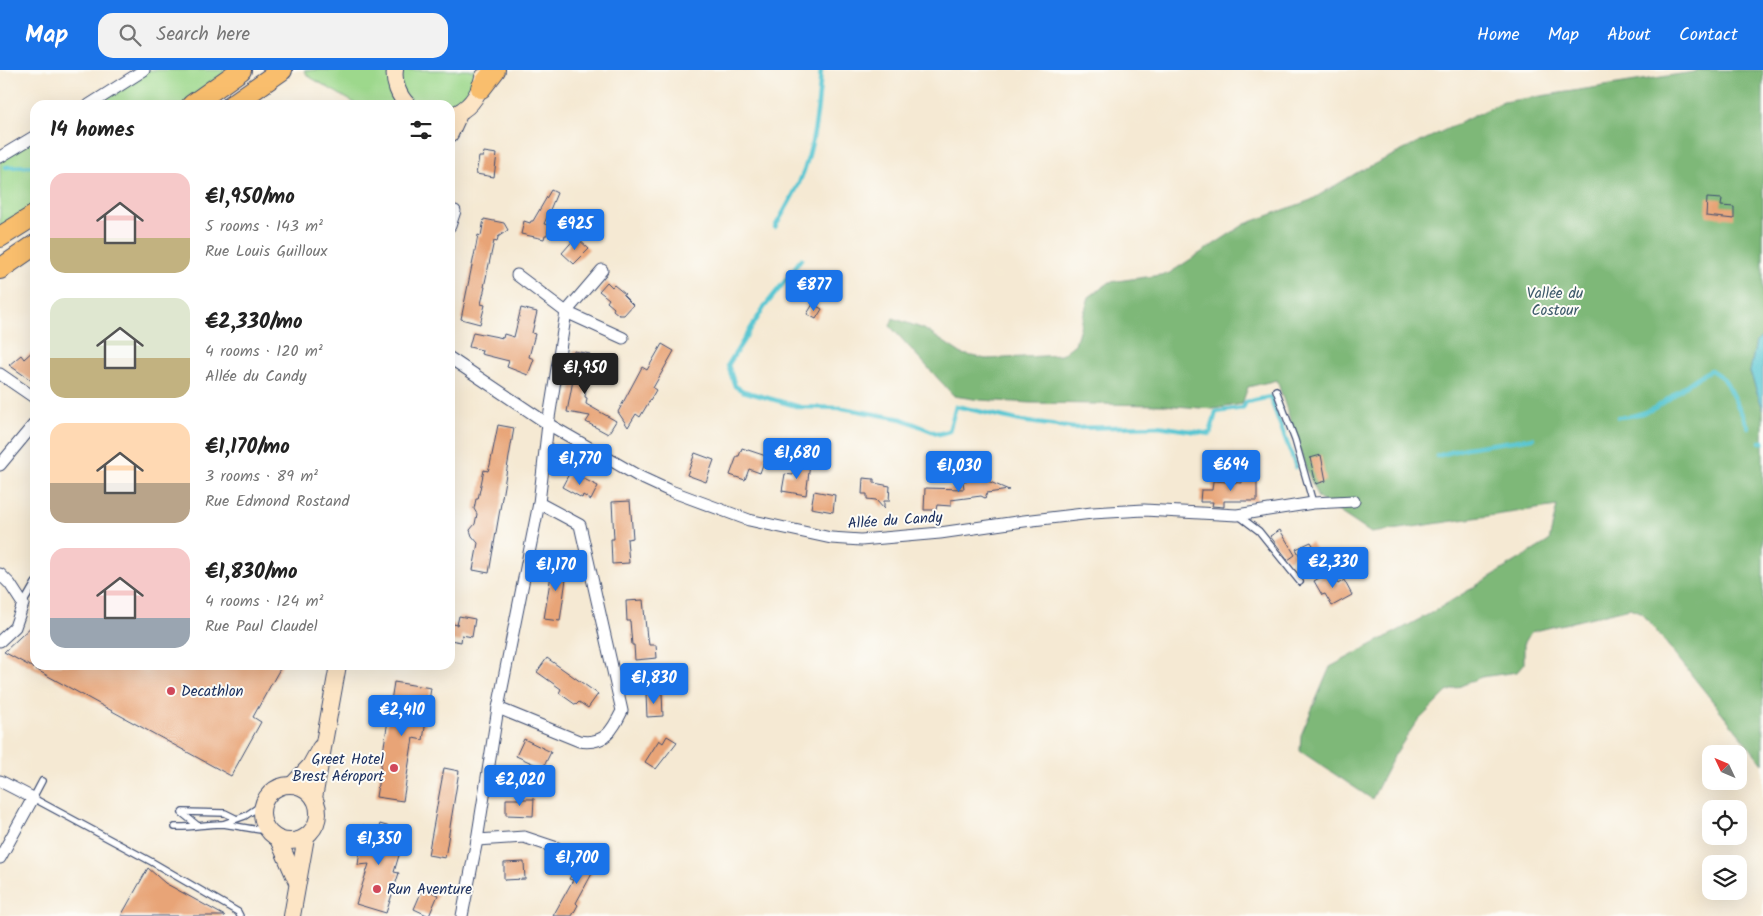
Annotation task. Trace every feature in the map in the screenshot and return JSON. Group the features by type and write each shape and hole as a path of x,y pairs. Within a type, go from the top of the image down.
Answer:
{"highway":[{"path":"199,100 242,70"},
{"path":"239,100 282,70"},
{"path":"482,79 495,70"},
{"path":"0,238 30,218"},
{"path":"0,269 30,248"}],"main road":[{"path":"395,70 397,90 404,100"},
{"path":"455,114 472,102 482,79"},
{"path":"314,798 337,670"},
{"path":"292,784 310,766 326,738"},
{"path":"273,834 292,841 306,837 314,829 318,819 318,808 314,798 305,788 292,784 280,786 270,793 263,804 262,817 273,834 297,882"},
{"path":"292,916 306,837"}],"street":[{"path":"97,100 144,70"},
{"path":"0,157 30,139"},
{"path":"462,916 477,840 498,708 538,503 548,424 566,312 602,270"},
{"path":"518,275 566,312 623,338"},
{"name":"Allée du Candy","path":"455,361 548,424 640,477 682,497 748,520 831,538 861,540 940,533 1024,520 1100,512 1144,510 1238,515 1313,503 1354,501"},
{"path":"0,374 30,395"},
{"path":"0,464 30,429"},
{"path":"498,708 579,741 589,743 599,740 613,730 622,711 580,525 538,503"},
{"path":"0,574 10,584 23,604 15,627 0,641"},
{"path":"0,780 33,798 0,858"},
{"path":"477,840 524,838 557,848"}],"lane":[{"path":"1276,390 1294,440 1313,503"},
{"path":"1238,515 1258,531 1300,582"},
{"path":"23,604 30,592"},
{"path":"42,781 33,798 152,862 238,912 240,916"},
{"path":"223,824 244,816 263,804"},
{"path":"197,825 182,812 225,813 235,818"},
{"path":"174,826 188,828 197,825 223,824 273,834"}],"green space":[{"path":"140,70 241,70 199,100 91,100"},
{"path":"304,70 495,70 455,111 455,100 349,100 308,76"},
{"name":"Vallée du Costour","path":"1706,70 1763,70 1763,336 1756,342 1750,372 1763,409 1763,764 1642,613 1630,608 1531,632 1524,644 1524,664 1517,672 1481,677 1447,692 1415,724 1394,756 1372,799 1300,751 1301,735 1330,667 1433,612 1549,541 1557,506 1371,533 1318,498 1304,463 1277,380 1248,387 1242,404 1213,409 1163,405 1031,403 980,400 954,396 890,326 893,318 924,329 962,354 986,359 1061,355 1075,344 1089,297 1110,282 1168,274 1245,224 1311,200 1358,172 1503,102"},
{"path":"30,138 30,218 0,237 0,156"}],"water":[{"path":"1763,336 1763,409 1750,372 1756,342"}],"building":[{"path":"484,152 497,154 494,177 476,174 479,157 483,157"},
{"path":"551,190 557,193 544,224 549,225 547,235 545,235 544,239 521,234 524,221 530,223 533,221"},
{"path":"1707,198 1722,199 1721,206 1734,207 1734,219 1706,216"},
{"path":"484,219 504,223 508,230 498,237 497,242 494,241 481,304 485,305 480,324 461,319 478,235 481,236"},
{"path":"576,237 589,249 574,264 562,253"},
{"path":"607,282 625,294 623,295 633,305 624,315 619,315 613,310 614,308 607,302 609,299 599,291"},
{"path":"813,304 822,309 816,319 807,314"},
{"path":"521,308 537,312 532,333 535,334 529,357 534,359 528,375 507,367 509,361 481,354 482,350 469,347 473,332 503,338 504,334 514,337"},
{"path":"662,344 674,351 653,388 656,390 640,417 636,414 628,427 618,412 642,367 647,370"},
{"path":"574,351 590,354 585,389 586,404 616,421 608,434 586,422 590,416 567,412 573,380 569,380"},
{"path":"30,354 30,380 9,365 21,355 24,359"},
{"path":"498,425 514,428 489,573 473,570 478,543 470,530 475,524 477,514 474,509 476,499 478,499 484,470 488,471 490,465"},
{"path":"742,448 766,456 760,473 749,469 745,480 730,475"},
{"path":"695,453 714,460 706,482 687,475"},
{"path":"1321,455 1326,481 1316,484 1310,458"},
{"path":"795,463 810,464 806,495 782,491 785,474 793,475"},
{"path":"570,472 598,486 591,500 583,495 582,498 562,487"},
{"path":"1257,477 1257,501 1224,501 1224,507 1212,506 1213,502 1200,502 1201,490 1212,490 1213,481 1242,483 1242,478"},
{"path":"863,478 874,479 874,483 890,486 889,501 884,501 884,509 876,500 867,499 867,494 862,494"},
{"path":"983,479 1009,490 987,493 985,498 981,496 951,500 951,506 937,505 936,510 924,510 925,488 964,489 963,481"},
{"path":"814,491 835,495 833,512 811,508"},
{"path":"630,501 633,538 627,539 629,563 612,564 611,539 614,539 612,502"},
{"path":"1280,530 1295,555 1288,560 1270,536"},
{"path":"1311,542 1317,552 1302,560 1296,549"},
{"path":"553,562 568,565 560,621 544,619"},
{"path":"1331,571 1338,584 1344,580 1352,595 1332,606 1325,594 1322,595 1314,581"},
{"path":"643,600 647,638 649,645 656,645 657,658 635,660 630,621 627,621 626,601"},
{"path":"459,616 475,619 472,637 462,635 461,642 455,641 455,624 457,625"},
{"name":"Decathlon","path":"30,628 30,666 4,652"},
{"path":"547,658 598,694 588,708 579,702 576,705 559,693 561,689 537,672"},
{"name":"Decathlon","path":"37,670 279,670 253,717 261,722 231,776"},
{"name":"Greet Hotel Brest Aéroport","path":"394,682 431,688 423,740 413,738 403,801 376,797"},
{"path":"662,693 663,716 647,717 646,694"},
{"path":"667,736 677,742 656,769 645,762 659,740 663,743"},
{"path":"524,739 551,752 543,768 516,756"},
{"path":"444,768 459,771 445,858 428,855"},
{"path":"506,799 534,799 533,816 506,815"},
{"path":"380,824 406,832 394,872 399,873 386,913 356,904 369,864 358,865 363,825 378,830"},
{"path":"586,852 600,859 576,903 578,905 572,916 553,916 573,880 569,879"},
{"path":"524,862 525,879 504,880 504,863"},
{"path":"148,868 165,883 225,916 121,916"},
{"path":"423,888 438,895 429,916 414,909"}],"waterway":[{"path":"775,227 799,183 809,156 817,113 821,70"},
{"path":"6,167 30,166"},
{"path":"801,259 765,306 728,365 735,386 743,391 800,407 842,408 902,419 939,434 949,431 956,406 1021,421 1073,428 1158,426 1210,434 1216,412 1243,408 1246,402 1270,397 1296,467"},
{"path":"1618,417 1647,412 1711,370 1724,379 1749,428"},
{"path":"1437,456 1466,448 1533,438"}],"place":[{"name":"Decathlon","path":"171,691"},
{"name":"Greet Hotel Brest Aéroport","path":"394,768"},
{"name":"Run Aventure","path":"377,889"}]}
